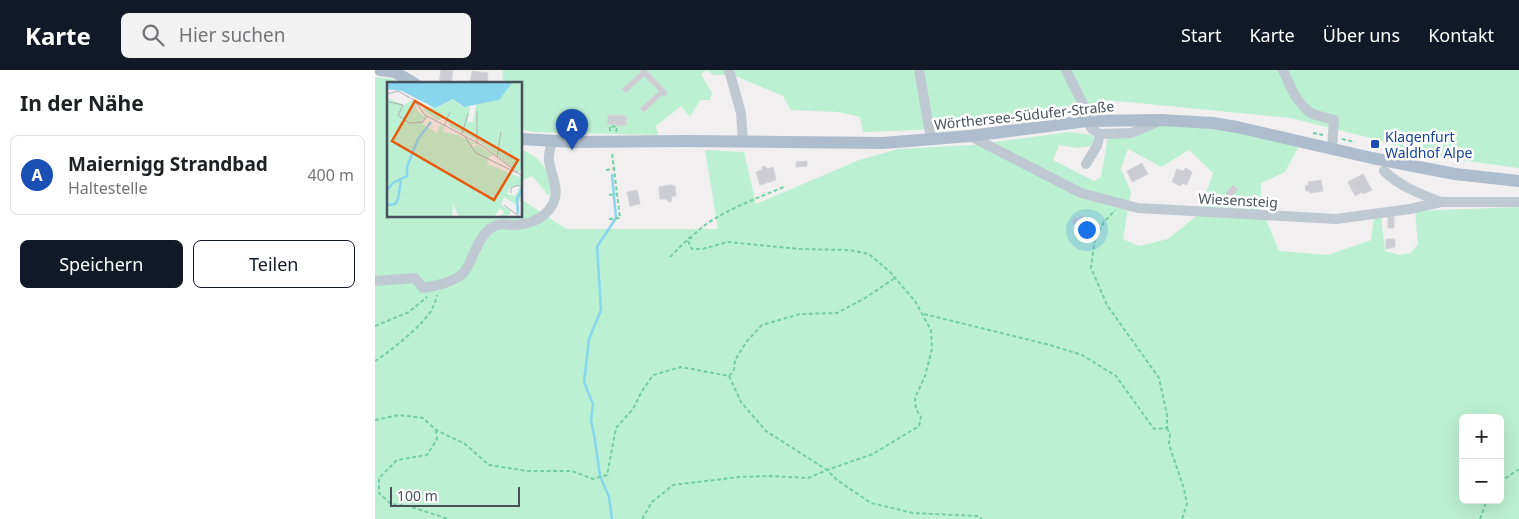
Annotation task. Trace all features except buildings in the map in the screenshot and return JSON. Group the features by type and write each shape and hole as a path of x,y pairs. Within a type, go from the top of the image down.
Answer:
{"main road":[{"path":"380,70 395,72 412,82"},
{"name":"Wörthersee-Südufer-Straße","path":"524,139 552,141 883,142 970,136 1087,121 1161,120 1213,123 1237,127 1455,174 1519,181"}],"street":[{"path":"729,70 741,113 743,142"},
{"path":"919,70 931,140"},
{"path":"1066,70 1085,108 1087,121 1100,134 1131,133 1161,120"},
{"path":"1283,70 1288,83 1302,106 1311,113 1334,120 1332,148"},
{"path":"1086,164 1097,146 1100,134"},
{"name":"Wiesensteig","path":"970,136 1081,193 1138,208 1336,220 1410,209 1441,202 1519,202"},
{"path":"375,281 415,278 423,288 438,286 464,272 485,234 495,226 534,221 546,214 555,198 555,187 549,159 552,141"},
{"path":"1384,172 1396,182 1413,191 1441,202"}],"path":[{"path":"610,131 609,126 617,127"},
{"path":"609,219 620,218 611,150"},
{"path":"606,170 614,169"},
{"path":"669,257 695,232 734,208 786,186"},
{"path":"609,195 618,194"},
{"path":"1123,203 1104,222 1095,238 1091,268 1107,305 1159,378 1167,415 1167,428 1170,434 1169,444 1187,504 1182,519"},
{"path":"642,519 652,502 673,485 739,477 808,478 873,454 919,426 921,417 916,409 915,398 925,376 932,349 931,330 924,314 915,301 895,278 869,254 850,250 799,249 728,242 703,249 692,249 688,241 695,232"},
{"path":"729,376 734,370 735,360 739,353 762,325 800,314 837,313 865,298 895,278"},
{"path":"375,326 409,312 424,301 438,286"},
{"path":"375,361 385,355 416,328 433,308 438,286"},
{"path":"924,314 1082,355 1116,376 1153,429 1167,428"},
{"path":"375,420 399,415 423,418 436,430 465,444 489,465 527,471 572,471 593,479 607,475 616,428 633,409 642,391 653,376 681,367 729,376"},
{"path":"729,376 741,402 767,430 827,470 837,480 871,503 913,512 977,516 982,519"},
{"path":"436,430 437,439 427,455 397,460 379,478 379,493 391,504 408,506 449,519"},
{"path":"1504,479 1519,469"},
{"path":"1480,519 1486,504"}],"green space":[{"path":"503,70 707,70 701,74 712,93 710,100 700,100 690,117 681,106 656,126 658,135 533,132 523,130 523,82 502,82"},
{"path":"707,70 1519,70 1519,168 1430,156 1367,137 1290,118 1107,100 1064,111 919,130 863,132 860,117 839,112 791,110 783,96 733,75 713,75"},
{"path":"375,77 393,79 399,82 387,82 387,218 523,218 523,200 566,229 718,229 705,150 744,152 756,204 859,160 898,149 974,145 1069,132 1092,135 1094,139 1091,146 1077,148 1059,145 1053,160 1094,181 1101,177 1108,136 1159,124 1228,128 1299,146 1285,172 1261,183 1261,207 1279,251 1328,255 1371,240 1374,217 1381,215 1385,251 1400,255 1411,253 1418,244 1415,211 1519,207 1519,519 375,519","holes":["1128,149 1161,167 1189,150 1213,173 1199,214 1168,239 1139,246 1123,239 1131,192 1121,169"]},
{"path":"523,150 535,157 546,170 550,180 549,196 532,176 523,180"}],"waterway":[{"path":"612,175 616,218 597,247 601,310 589,339 584,382 593,404 591,420 600,476 609,497 612,519"}],"place":[{"name":"Klagenfurt Waldhof Alpe","path":"1375,144"},
{"name":"Maiernigg Strandbad","path":"572,150"}]}
